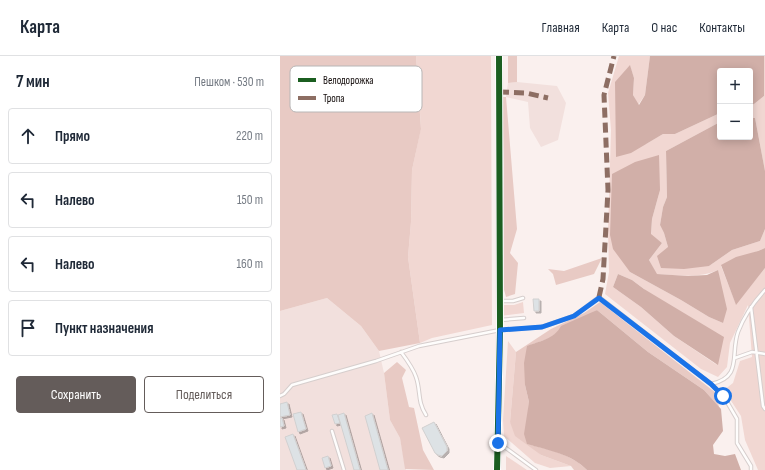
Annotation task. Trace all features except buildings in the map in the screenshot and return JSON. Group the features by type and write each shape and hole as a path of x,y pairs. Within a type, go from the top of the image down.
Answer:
{"street":[{"path":"497,470 500,330 499,56"}],"lane":[{"path":"711,384 721,381 733,370 738,334 746,314 765,290"},
{"path":"500,301 513,301 523,298"},
{"path":"280,396 284,394 292,385 376,361 419,346 500,330 542,327 574,316 599,298 711,384 723,396 736,419 737,443 752,470"},
{"path":"751,307 763,406 765,409"},
{"path":"500,320 524,318"},
{"path":"401,352 417,378 421,407 426,415"},
{"path":"734,358 752,352 765,354"},
{"path":"332,431 344,470"},
{"path":"498,443 536,470"}],"shaded area":[{"path":"280,56 416,56 417,66 290,66 290,112 420,112 421,129 412,170 411,222 408,257 420,343 379,351 361,326 327,298 280,311"},
{"path":"416,56 491,56 492,325 432,338 420,343 408,257 411,222 412,170 421,128 420,112 422,112 422,66 417,66"},
{"path":"508,56 517,56 517,82 508,83"},
{"path":"619,56 650,56 645,95 638,105 633,95 634,78 630,66 625,71 646,144 663,134 675,134 717,114 717,124 666,151 667,197 663,207 660,225 668,247 709,266 732,250 760,241 765,229 765,248 721,266 736,304 765,268 765,470 758,470 745,440 741,416 724,390 733,383 740,361 752,357 748,305 730,343 727,367 718,377 701,369 605,294 609,272 608,231 611,130 608,93","holes":["660,190 652,219 651,235 662,243 649,260 656,274 680,276 703,275 718,270 723,323 709,317 630,272","618,274 632,280 644,289 717,365 674,336 641,307 613,287"]},
{"path":"650,56 764,56 764,96 754,104 753,68 717,68 717,114 675,134 663,134 631,153 616,157 615,82 630,65 634,78 633,95 639,105 645,95"},
{"path":"765,56 765,171 755,118 753,118 753,104 764,96"},
{"path":"517,82 557,86 566,103 558,140 541,147 530,128 528,102 506,97 508,83"},
{"path":"502,97 506,97 517,229 510,253 518,263 515,294 506,297 503,286 504,166"},
{"path":"753,118 755,118 765,171 765,229 760,241 732,250 709,266 684,269 661,268 657,256 668,247 660,225 663,207 667,197 666,151 717,124 717,140 753,140"},
{"path":"659,155 660,190 652,219 651,234 662,243 649,260 657,274 688,276 707,275 718,270 727,309 723,323 709,317 630,272 613,249 610,235 612,174 635,162"},
{"path":"765,248 765,268 736,305 721,265 736,257"},
{"path":"602,258 594,274 556,285 553,274 548,269 564,271"},
{"path":"618,274 632,280 644,289 724,337 718,365 674,336 641,307 613,287"},
{"path":"327,298 361,326 379,351 384,373 390,420 400,438 406,470 280,470 280,311"},
{"path":"523,302 524,313 500,316 499,305 514,305"},
{"path":"600,302 716,393 719,407 704,390 648,352 597,310 559,331 550,338 528,346 525,385 529,402 527,444 567,456 581,464 587,470 574,470 571,466 541,455 515,436 510,422 516,352 551,329 584,313"},
{"path":"597,310 648,352 704,390 721,409 723,431 713,445 714,454 725,456 735,454 741,470 587,470 567,456 527,444 524,434 529,402 525,385 524,363 527,346 551,337 561,326"},
{"path":"508,341 516,352 510,422 541,455 571,466 550,468 535,463 504,436 503,420"},
{"path":"397,362 406,370 402,378 409,407 414,408 423,450 434,470 405,469 400,438 390,420 384,373"},
{"path":"506,456 527,470 506,470"}],"marked path":[{"path":"599,297 603,279 608,190 604,95 614,56"},
{"path":"499,92 526,93 548,98"}],"cycle path":[{"path":"497,470 500,330 499,56"}],"route":[{"path":"498,443 500,330 542,327 574,316 599,298 711,384 723,396"}]}
